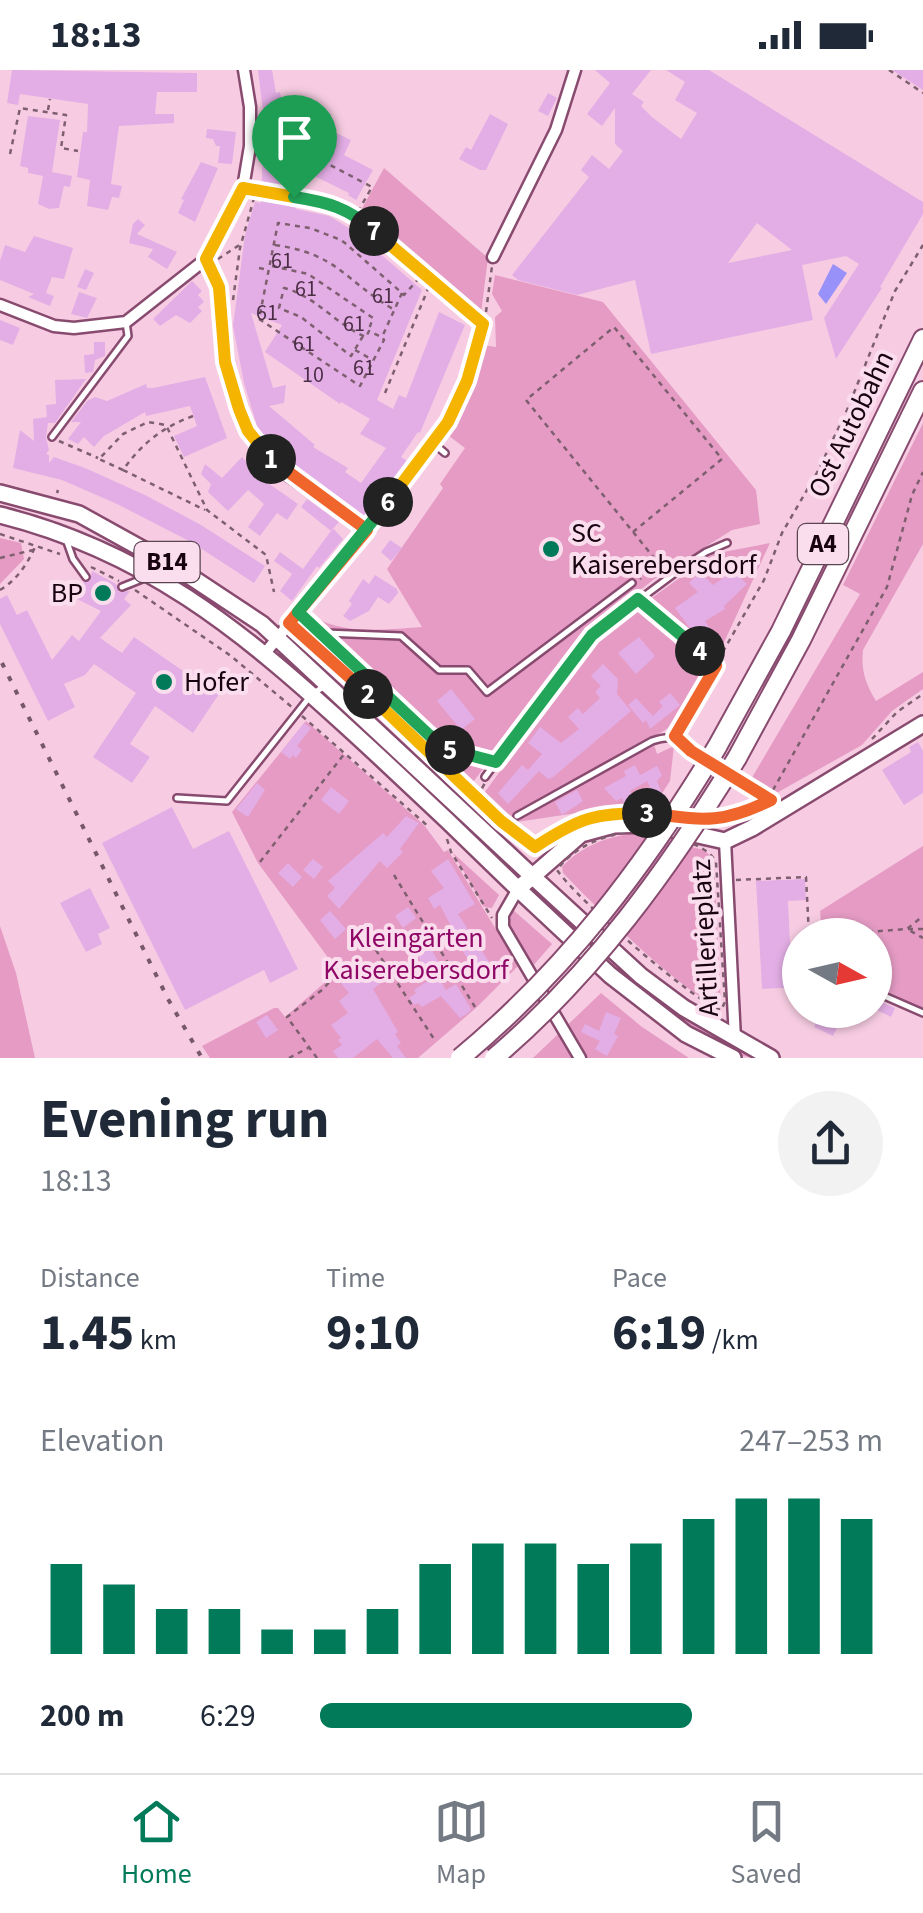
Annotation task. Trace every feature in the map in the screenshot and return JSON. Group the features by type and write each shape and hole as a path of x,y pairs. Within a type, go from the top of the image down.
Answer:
{"highway":[{"name":"Ost Autobahn","path":"460,1058 561,964 620,894 672,821 718,747 780,631 923,339"},
{"name":"Ost Autobahn","path":"494,1058 576,980 638,908 691,833 802,640 923,391"}],"main road":[{"name":"B14","path":"0,493 80,514 284,630 328,684 531,875"},
{"name":"B14","path":"0,516 93,545 234,627 312,694 518,889"},
{"path":"725,841 772,803 923,725"},
{"name":"Artillerieplatz","path":"725,841 648,824 614,825 581,834 518,889 610,976 686,1034 732,1051"},
{"name":"Artillerieplatz","path":"531,875 641,976 732,1051"},
{"path":"732,1051 771,1058"}],"street":[{"path":"0,305 54,326 74,328 126,322 212,259 243,188 250,146 250,107 244,70"},
{"path":"493,257 556,130 575,70"},
{"path":"212,259 219,287 225,362 248,431 280,468 367,530"},
{"path":"266,652 432,444 467,381 483,324"},
{"name":"Artillerieplatz","path":"725,841 732,1051"},
{"path":"518,889 502,923 580,1058"}],"lane":[{"path":"52,438 128,336 126,322"},
{"path":"432,444 445,454"},
{"path":"65,535 73,559 86,577"},
{"path":"485,777 592,635 706,552 727,543"},
{"path":"124,586 150,576"},
{"path":"322,633 400,636 439,670 468,670 487,692 632,583"},
{"path":"298,612 429,735 451,751 496,762"},
{"path":"177,798 227,801 312,694 328,684"},
{"path":"517,816 652,741 675,736 691,751 772,803"},
{"path":"892,999 923,1012"}],"path":[{"path":"888,70 923,93"},
{"path":"48,112 50,98"},
{"path":"10,154 20,108 66,114 61,148 78,151"},
{"path":"313,156 372,187 356,216"},
{"path":"243,188 334,204 356,216 483,324"},
{"path":"233,300 242,242 256,190"},
{"path":"402,293 360,386 260,320 278,222 315,229 345,243 402,293 404,295 423,274"},
{"path":"212,259 242,242"},
{"path":"274,244 330,261 394,310"},
{"path":"675,736 764,580 782,533 848,410 895,291 923,246"},
{"path":"483,324 493,257"},
{"path":"259,268 308,274 373,318 369,331 351,356 301,317 279,308 284,288 302,294 342,325 364,336"},
{"path":"385,393 431,281"},
{"path":"632,583 656,565 655,559 633,532 526,400 614,327 722,459 633,532"},
{"path":"369,331 382,337"},
{"path":"355,350 374,361"},
{"path":"124,470 133,455 166,426 194,416"},
{"path":"99,459 133,428 148,422 166,426"},
{"path":"166,426 207,510"},
{"path":"52,438 207,510 266,555 274,592"},
{"path":"703,819 738,816 772,803 887,588 912,495 923,472"},
{"path":"0,590 10,584 35,547 42,526"},
{"path":"0,534 73,559 124,586 236,660 243,650"},
{"path":"0,558 35,547"},
{"path":"638,599 716,666"},
{"path":"284,630 535,847 584,818 606,813"},
{"path":"869,743 897,712 923,694"},
{"path":"260,862 344,754 429,827"},
{"path":"478,797 485,777"},
{"path":"557,870 580,848 606,836 635,830 712,853 720,906 725,1002 721,1010 658,966 560,876"},
{"path":"446,837 450,852 483,907 502,923"},
{"path":"394,875 475,1007"},
{"path":"727,881 806,877 808,918"},
{"path":"808,905 815,904"},
{"path":"907,929 923,916"},
{"path":"892,930 923,928"},
{"path":"355,929 368,938 434,1039"},
{"path":"907,929 923,938"},
{"path":"317,1058 287,1017 322,990 341,969 332,960"},
{"path":"289,1058 309,1047"}],"green space":[{"path":"384,168 488,258 481,313 471,310 359,214"},
{"name":"SC Kaiserebersdorf","path":"495,275 603,302 756,490 760,524 732,530 653,580 589,630 470,786 308,629 317,618 354,629 422,627 387,569 443,488 440,484 465,448 449,436 470,394 483,345 496,347 495,317 502,311 492,294"},
{"path":"923,423 923,544 863,650 863,657 865,676 876,701 923,672 923,689 892,711 862,745 773,795 750,781 860,594 843,585"},
{"path":"0,538 21,543 24,559 0,584"},
{"path":"770,543 713,666 678,722 652,738 657,754 674,746 670,781 657,801 510,823 482,796 590,648 614,625 713,554"},
{"name":"Kleingärten Kaiserebersdorf","path":"306,721 424,825 444,852 448,850 518,966 418,1058 210,1058 202,1046 274,1008 285,1017 338,971 258,863 232,812"},
{"path":"636,833 704,850 714,859 721,1006 706,1000 664,969 563,873 562,867 587,848"},
{"path":"923,846 923,1010 892,996 892,918 821,918 820,911"},
{"path":"453,853 499,895 492,908 484,907"},
{"path":"513,910 552,944 532,967 508,926"},
{"path":"0,926 16,973 35,1058 0,1058"},
{"path":"615,961 679,1013 757,1058 721,1047 680,1022 611,965"},
{"name":"Kleingärten Kaiserebersdorf","path":"601,993 642,1027 689,1058 533,1058"}],"shaded area":[{"path":"833,264 847,273 826,304 818,294"}],"building":[{"path":"12,70 197,73 197,92 157,92 155,114 174,114 174,123 119,126 111,184 122,186 119,198 112,197 108,210 87,206 90,180 77,177 83,132 87,132 88,104 20,94 18,105 7,103"},
{"path":"258,70 272,70 283,108 287,114 294,114 294,136 334,138 336,133 351,140 344,155 373,170 356,200 294,166 286,180 300,188 296,209 329,216 354,231 359,225 376,239 370,245 422,290 377,400 393,409 399,395 406,398 439,312 465,325 420,433 401,457 407,461 365,517 279,455 257,426 244,383 233,326 245,235 255,202 261,203 264,120","holes":["251,313 282,325 265,352 340,404 370,419 360,434 386,448 361,483 345,472 348,468 313,447 269,406 284,403 286,385 273,388"]},
{"path":"595,70 651,70 632,94 644,102 641,106 652,117 681,139 697,113 675,100 685,82 666,70 709,70 923,202 923,214 882,288 836,359 824,318 859,264 846,256 802,265 813,320 651,354 635,280 577,295 518,280 512,275 589,177 581,170 592,155 609,169 623,151 615,144 615,108 602,126 587,114 610,83","holes":["757,223 792,250 728,263"]},
{"path":"892,70 923,70 923,90"},
{"path":"548,93 557,98 548,116 538,111"},
{"path":"490,114 508,124 486,170 480,170 459,159 466,147 471,150"},
{"path":"28,116 60,120 52,172 72,176 70,187 64,186 59,208 38,204 43,176 28,173 28,168 20,166"},
{"path":"207,129 236,132 232,164 218,163 220,146 206,138"},
{"path":"201,162 218,168 195,222 178,213 184,200 181,199"},
{"path":"138,219 145,225 137,234 177,252 167,269 148,257 153,249 129,243"},
{"path":"34,236 73,248 64,279 52,277 46,293 54,296 50,306 28,297 34,294 0,280 5,245 25,252"},
{"path":"85,269 94,273 86,290 77,287"},
{"path":"192,281 202,291 198,295 204,302 198,307 202,311 190,323 176,315 160,326 153,319"},
{"path":"79,292 97,298 87,318 71,314"},
{"path":"0,320 20,328 13,345 0,340"},
{"path":"94,342 105,342 105,356 95,360 93,372 85,373 84,355 94,354"},
{"path":"205,377 227,438 184,457 174,436 197,426 190,406 146,416 145,412 104,436 94,447 84,437 78,444 68,439 81,422 71,422 87,401 95,397 107,401 146,384 153,388"},
{"path":"86,379 55,423 48,423 49,463 54,457 85,468 201,525 265,566 254,583 191,542 117,504 62,480 13,468 20,430 34,441 33,419 47,417 46,405 56,404 55,380"},
{"path":"242,457 268,483 298,504 287,520 277,513 260,536 248,527 264,504 248,490 228,511 208,492 211,484 201,474 205,464 222,478"},
{"path":"307,499 339,522 331,531 301,507"},
{"path":"333,528 343,539 292,601 280,591 292,574 274,561 280,552 303,569"},
{"path":"390,540 402,548 391,561 381,552"},
{"path":"92,571 116,584 119,592 130,591 124,599 131,605 100,638 122,653 134,637 186,673 189,669 221,691 193,733 155,706 130,744 150,757 132,783 93,757 136,693 94,664 85,675 64,684 75,707 48,721 0,624 0,599 7,595 17,615 27,610 52,660 72,635 79,641 101,611 69,595 82,582 90,581"},
{"path":"733,571 747,584 725,609 705,621 714,635 701,643 675,608 698,592 689,583 700,572 713,585"},
{"path":"375,575 398,593 389,604 378,597 369,611 350,621 343,616 352,604 349,601 363,579 369,584"},
{"path":"639,637 655,656 636,674 618,653"},
{"path":"603,664 618,679 617,694 631,711 552,778 539,771 508,804 498,793 522,765 528,770 542,754 528,743 540,727 561,743 579,729 568,717 578,708 583,714 600,698 595,692 601,686 591,676"},
{"path":"451,689 475,719 461,730 437,701"},
{"path":"670,693 680,705 650,729 646,720 643,723 628,705 636,698 653,716 663,706 659,702"},
{"path":"304,723 311,728 297,746 302,750 290,759 281,752"},
{"path":"918,742 923,751 923,793 904,805 882,770 911,752 909,747"},
{"path":"635,765 640,775 657,766 662,775 657,781 665,802 658,805 647,781 630,791 635,804 625,806 622,798 616,801 604,788 626,776 624,771"},
{"path":"257,783 265,790 248,817 236,809"},
{"path":"331,787 349,801 339,814 321,800"},
{"path":"577,790 583,801 562,815 555,802"},
{"path":"172,807 193,849 229,831 298,969 270,983 264,970 185,1010 102,843"},
{"path":"406,816 419,823 400,849 403,852 387,868 380,861 339,909 327,896 335,888 328,881 383,833 387,837"},
{"path":"313,859 323,867 314,879 303,870"},
{"path":"448,859 475,904 458,914 495,971 486,977 477,962 472,966 450,931 453,930 440,905 434,909 428,898 444,888 431,871"},
{"path":"288,863 302,877 293,887 278,873"},
{"path":"805,879 806,900 788,901 789,918 782,918 782,988 762,989 756,881"},
{"path":"90,888 110,928 98,934 102,944 86,952 60,903"},
{"path":"408,907 416,918 403,928 395,916"},
{"path":"330,911 346,929 335,939 320,920"},
{"path":"425,938 442,968 429,975 412,946"},
{"path":"382,969 388,978 373,989 398,1032 395,1034 401,1043 397,1046 406,1058 393,1058 377,1039 353,1058 338,1058 333,1051 342,1045 338,1040 341,1038 331,1025 348,1013 339,1001 349,993 341,983 350,975 360,979 371,970"},
{"path":"437,975 446,990 456,984 471,1009 468,1013 460,1018 441,996 422,1007 414,1005 409,998 416,993 414,990"},
{"path":"606,1012 621,1018 614,1034 618,1036 607,1056 595,1049 600,1041 581,1032 585,1024 599,1031"},
{"path":"267,1015 278,1030 266,1038 256,1022"},
{"path":"816,1028 837,1028 833,1036"}],"railway":[{"path":"2,663 168,999 202,1058"}],"place":[{"name":"SC Kaiserebersdorf","path":"551,549"},
{"name":"BP","path":"103,593"},
{"name":"Hofer","path":"164,682"}],"route":[{"path":"294,197 243,188 206,259 219,287 225,362 248,431 280,468 367,530 298,612 289,623 501,821 535,847 584,818 606,813 715,820 738,816 771,800 691,751 675,736 716,666 638,599 592,635 496,762 451,751 429,735 298,612 367,530 448,422 467,381 483,324 349,210 294,197"}]}
